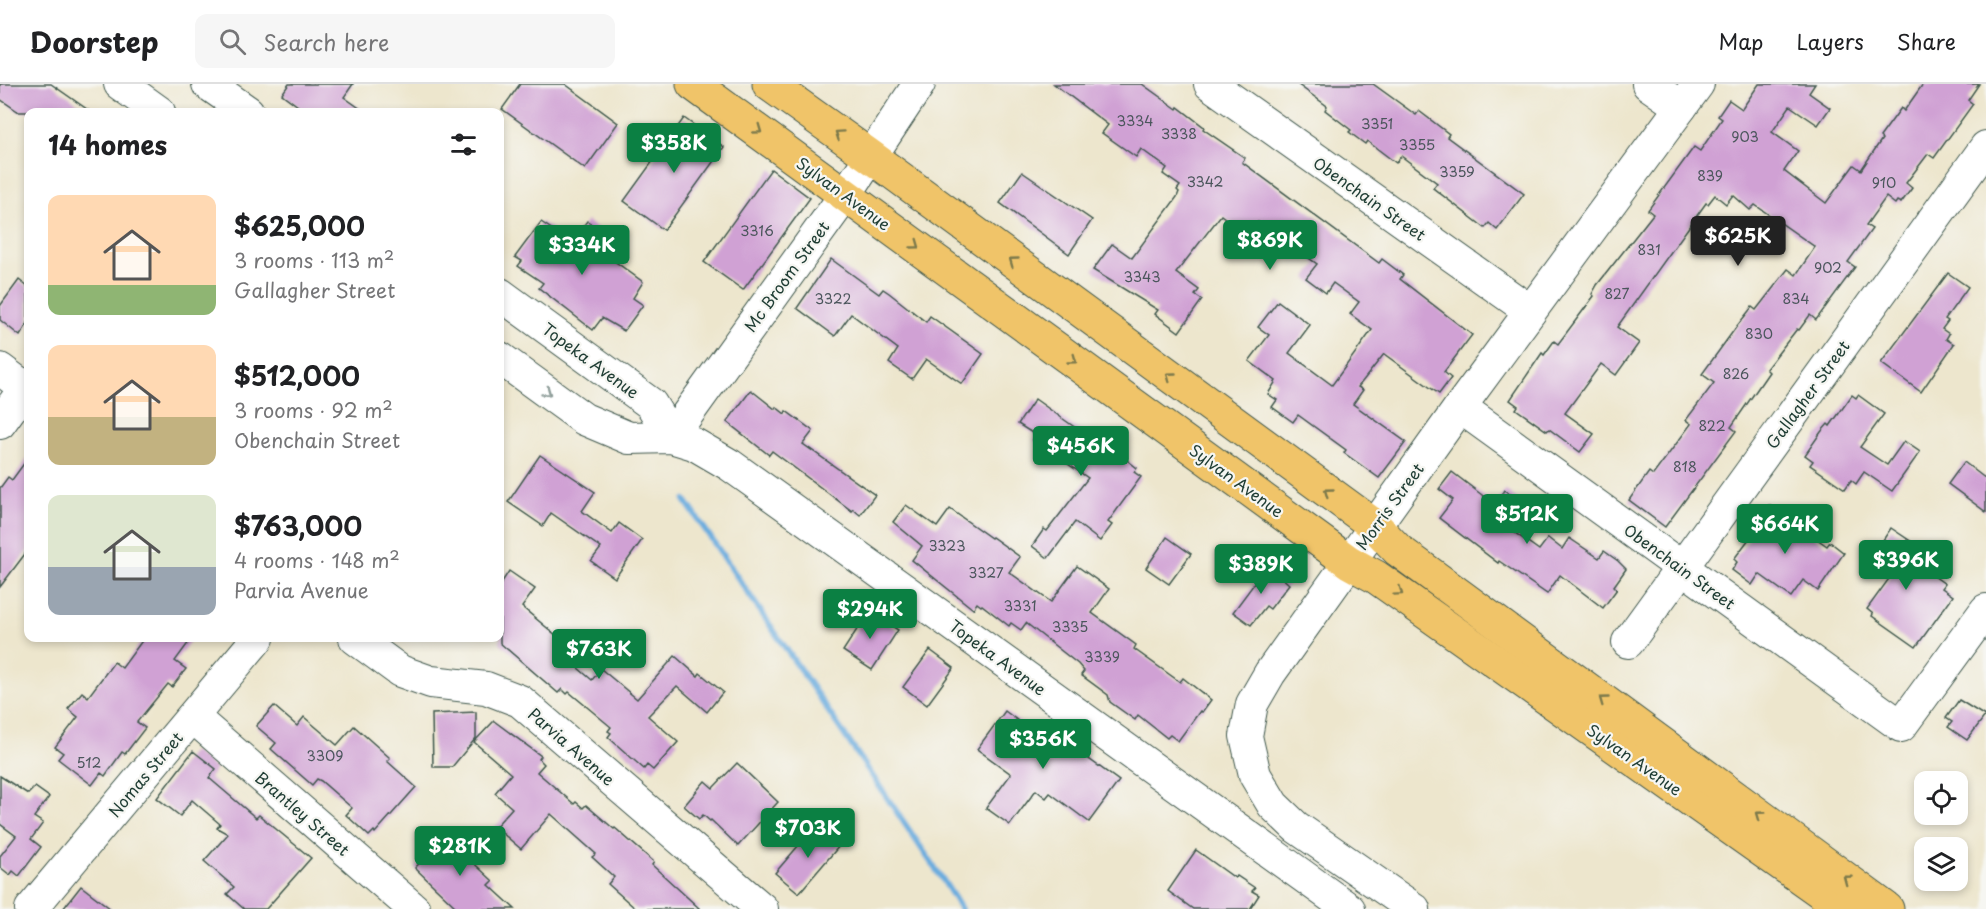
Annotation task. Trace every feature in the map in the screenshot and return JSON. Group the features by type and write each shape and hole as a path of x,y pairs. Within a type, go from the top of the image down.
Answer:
{"main road":[{"name":"Sylvan Avenue","path":"693,84 1349,562 1376,576 1793,856 1887,909"},
{"name":"Sylvan Avenue","path":"769,84 1375,526 1398,550 1793,856 1845,909"}],"street":[{"path":"120,84 153,108"},
{"name":"Mc Broom Street","path":"671,437 846,194 919,84"},
{"name":"Obenchain Street","path":"1210,84 1530,311"},
{"path":"1648,84 1689,96"},
{"name":"Morris Street","path":"1414,909 1296,827 1273,806 1254,775 1246,736 1252,704 1270,672 1460,407 1689,96"},
{"name":"Gallagher Street","path":"1628,642 1986,147"},
{"name":"Topeka Avenue","path":"504,297 651,404 671,437"},
{"name":"Topeka Avenue","path":"504,361 584,419 629,438 671,437 694,444 730,465 1349,909"},
{"path":"0,369 24,384"},
{"path":"0,423 24,392"},
{"name":"Obenchain Street","path":"1460,407 1901,726 1986,610"},
{"name":"Nomas Street","path":"31,909 255,642"},
{"name":"Parvia Avenue","path":"360,642 400,671 431,682 486,688 520,701 762,909"},
{"name":"Brantley Street","path":"193,717 414,909"}],"building":[{"path":"0,84 51,84 85,108 24,108 24,112 19,112 0,99"},
{"path":"289,84 353,84 344,97 359,108 301,108 282,94"},
{"path":"520,84 565,84 618,123 585,169 503,108"},
{"path":"1054,84 1142,84 1177,109 1178,107 1204,127 1203,129 1245,158 1242,162 1379,263 1382,259 1403,275 1400,279 1472,335 1444,372 1451,378 1439,394 1384,354 1358,387 1363,390 1353,404 1406,442 1379,478 1344,453 1346,450 1298,415 1293,422 1272,407 1277,400 1268,394 1276,381 1249,361 1269,335 1258,327 1278,301 1310,325 1289,353 1332,385 1372,330 1350,314 1359,302 1333,283 1326,293 1306,278 1317,264 1258,222 1248,236 1221,215 1176,273 1199,290 1195,295 1202,300 1179,332 1155,314 1158,310 1093,270 1112,244 1132,258 1177,197 1179,192 1177,190 1180,186 1163,174 1167,168 1141,149 1136,157 1102,133 1108,125"},
{"path":"1297,84 1373,84 1416,115 1419,111 1449,134 1447,137 1524,194 1497,230 1489,223 1485,228 1433,188 1437,183 1401,156 1396,163 1367,141 1365,144 1325,110 1327,106"},
{"path":"1759,84 1815,84 1809,93 1830,108 1818,125 1790,106 1772,132 1798,151 1784,171 1826,203 1854,165 1861,170 1882,139 1880,137 1901,108 1904,111 1923,84 1979,84 1968,100 1973,104 1934,158 1928,154 1906,183 1912,188 1901,203 1897,201 1895,204 1886,197 1866,225 1872,229 1848,262 1855,267 1816,320 1810,315 1766,369 1769,372 1731,427 1736,431 1665,527 1629,500 1649,472 1653,475 1691,424 1686,420 1714,383 1702,374 1737,326 1752,307 1756,310 1788,269 1796,275 1815,247 1755,205 1750,210 1733,195 1726,204 1715,195 1708,204 1706,203 1617,327 1639,343 1616,375 1601,364 1565,413 1594,434 1580,452 1549,429 1547,431 1516,409 1518,406 1510,400 1542,353 1544,355 1554,341 1558,344 1594,296 1592,294 1597,285 1653,214 1648,210 1694,147 1700,151 1722,119 1718,116 1729,100 1742,109"},
{"path":"684,118 724,147 664,230 624,201"},
{"path":"771,169 810,198 743,290 704,262"},
{"path":"1022,172 1092,220 1069,254 1000,203"},
{"path":"587,221 611,238 602,252 643,282 633,298 643,305 624,331 602,318 593,330 539,288 543,283 518,266 522,261 515,257 541,222 571,242"},
{"path":"831,259 879,294 883,289 926,322 930,316 983,354 962,384 926,359 912,379 889,363 898,349 851,314 835,336 797,308"},
{"path":"1948,273 1968,287 1945,319 1948,321 1942,329 1949,334 1946,339 1954,344 1921,392 1881,363"},
{"path":"19,280 24,284 24,330 20,336 0,320 0,306"},
{"path":"751,390 775,409 776,407 785,414 786,411 813,431 803,444 875,495 860,515 772,451 769,455 727,422"},
{"path":"1852,395 1856,398 1858,395 1884,414 1860,447 1887,465 1904,441 1920,452 1892,491 1864,472 1856,484 1851,480 1845,489 1810,465 1813,461 1805,455"},
{"path":"1035,399 1121,460 1123,457 1137,468 1134,472 1141,477 1108,522 1112,525 1100,541 1075,522 1048,558 1032,546 1044,529 1047,531 1088,478 1033,440 1037,436 1018,424"},
{"path":"540,455 595,492 582,511 612,533 619,523 642,540 615,578 591,561 601,548 551,513 543,526 508,502"},
{"path":"1964,462 1986,479 1986,512 1948,484"},
{"path":"24,464 24,555 0,587 0,488 8,477 12,480"},
{"path":"1452,472 1495,505 1505,490 1521,502 1504,525 1539,550 1548,538 1562,549 1569,538 1599,558 1604,551 1618,561 1626,569 1614,586 1617,589 1603,608 1560,575 1547,594 1499,561 1498,563 1439,518 1453,500 1439,489"},
{"path":"906,505 937,527 950,509 992,537 1020,557 1009,572 1051,602 1077,566 1109,589 1092,613 1136,645 1134,649 1180,682 1183,678 1211,700 1178,741 1170,735 1167,738 1138,715 1135,720 1110,702 1108,695 1081,675 1084,671 1078,664 1026,623 1021,630 1011,623 1009,626 982,605 977,603 973,609 912,560 922,546 893,522"},
{"path":"1769,505 1827,546 1830,542 1844,553 1818,591 1803,580 1791,597 1759,574 1752,585 1732,570 1737,562 1734,559 1755,531 1751,529"},
{"path":"1891,528 1915,544 1907,557 1945,584 1942,588 1953,596 1916,647 1872,616 1873,614 1867,609 1891,576 1869,561"},
{"path":"1167,537 1191,554 1169,584 1146,568"},
{"path":"1268,565 1289,584 1270,609 1266,606 1251,625 1233,612"},
{"path":"509,571 535,589 522,607 563,641 556,649 592,680 601,669 637,699 675,656 698,676 700,673 723,692 707,712 677,686 648,716 678,742 653,770 647,765 644,769 608,737 611,727 569,692 567,694 562,689 558,693 500,643 504,642 504,579"},
{"path":"869,611 898,630 872,670 843,651"},
{"path":"141,642 189,642 175,661 186,669 172,687 168,684 137,722 145,728 125,754 122,752 105,776 101,773 92,785 58,759 63,753 55,747 78,717 68,709 82,692 88,697 114,662 122,668"},
{"path":"930,650 954,668 927,705 903,687"},
{"path":"1959,700 1985,716 1967,740 1948,727 1952,722 1946,718"},
{"path":"274,706 297,726 304,717 337,745 354,726 390,758 387,761 416,787 375,833 374,831 369,836 346,815 352,808 321,781 317,779 312,785 271,749 276,743 256,726"},
{"path":"1005,711 1039,737 1049,725 1073,743 1071,746 1119,781 1089,822 1050,793 1046,798 1036,790 1010,825 986,808 1011,774 977,749"},
{"path":"476,712 476,738 452,767 433,767 432,714"},
{"path":"494,721 541,756 539,759 544,764 537,772 574,804 576,802 583,808 586,805 615,828 654,862 652,865 700,909 636,909 608,884 614,877 592,857 596,854 551,814 521,849 495,827 512,808 495,793 511,774 474,742"},
{"path":"193,751 216,769 209,778 256,818 259,815 311,858 266,909 244,909 227,894 234,887 204,861 228,834 217,828 220,824 192,800 180,816 157,798"},
{"path":"737,763 778,802 738,846 711,820 703,815 699,819 684,806 705,781 713,788"},
{"path":"0,776 28,794 35,787 49,797 34,817 43,823 31,839 41,847 19,876 13,871 10,875 0,867 0,856 16,836 0,824"},
{"path":"817,824 840,845 799,893 775,873"},
{"path":"448,832 469,851 465,855 493,881 489,885 515,909 458,909 415,868"},
{"path":"1196,850 1235,878 1237,876 1255,888 1252,891 1259,895 1250,909 1193,909 1168,891"},
{"path":"81,886 111,909 63,909"}],"waterway":[{"path":"685,500 961,909"}]}
